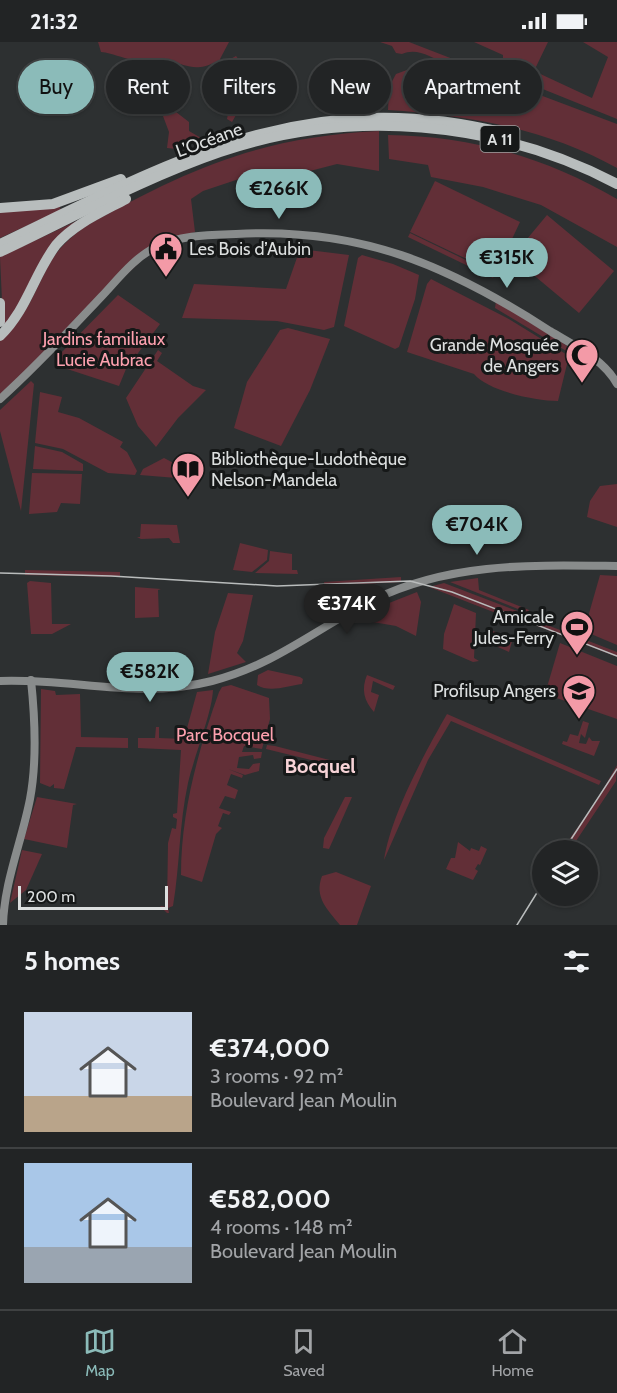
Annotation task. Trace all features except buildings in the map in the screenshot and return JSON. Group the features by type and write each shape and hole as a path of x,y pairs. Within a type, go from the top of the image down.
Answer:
{"highway":[{"name":"L’Océane","path":"0,244 186,157 246,136 283,128 349,119 406,118 467,125 515,136 568,153 617,176"},
{"name":"L’Océane","path":"0,252 201,159 256,141 295,133 361,126 412,127 460,132 517,144 573,163 617,184"},
{"path":"0,208 32,208 64,201 173,158 186,157"},
{"path":"0,336 22,310 53,250 70,232 141,191 189,168 201,159"},
{"path":"0,303 0,322"}],"main road":[{"path":"0,399 147,252 169,242 207,235 279,234 315,237 361,243 396,251 451,275 499,300 580,349 604,367 617,384"},
{"path":"0,681 31,680 148,690 187,686 253,667 375,599 443,575 530,564 617,568"},
{"path":"3,925 8,883 31,789 34,713 31,680"}],"green space":[{"path":"98,42 229,42 221,60 202,60 201,67 190,67 190,60 133,60 101,52"},
{"path":"380,42 409,42 455,60 436,60 412,52 396,53 392,46"},
{"path":"474,42 548,42 539,60 503,60 503,55"},
{"path":"583,42 617,42 617,119 542,89 542,75 592,98 608,57"},
{"path":"403,71 403,111 391,110 391,83 396,74"},
{"path":"542,96 617,124 617,168 563,143 535,134 477,120 432,114 542,114"},
{"path":"164,114 179,114 189,122 189,131 201,138 176,149 167,148 169,132"},
{"path":"228,114 236,114 232,122 227,119"},
{"path":"379,131 379,171 337,164 310,171 242,178 203,191 191,199 195,232 163,240 0,395 0,341 17,324 57,252 86,226 158,188 226,159 297,140"},
{"path":"388,135 449,140 507,152 563,171 590,184 617,199 617,247 541,205 483,187 431,177 428,165 389,159"},
{"path":"435,181 520,222 496,273 410,232"},
{"path":"59,205 61,210 0,238 0,210"},
{"path":"102,209 67,231 0,334 3,323 0,257"},
{"path":"547,215 614,271 579,313 512,257"},
{"path":"410,233 495,274 493,278 408,237"},
{"path":"300,249 349,255 334,327 324,330 277,321 182,318 194,284 286,289"},
{"path":"362,255 419,275 415,299 399,347 395,349 344,326 358,258"},
{"path":"431,279 507,318 569,356 558,401 525,397 501,390 474,374 407,352 427,284"},
{"name":"Jardins familiaux Lucie Aubrac","path":"118,295 160,324 126,369 119,386 58,366 59,355"},
{"path":"496,301 572,349 573,352 568,352 495,308"},
{"path":"288,328 330,339 310,390 281,446 234,428 247,382 280,330"},
{"path":"158,350 162,353 157,361 193,386 206,390 178,418 156,447 138,426 126,398"},
{"path":"31,381 34,384 21,511 0,431 0,410"},
{"path":"40,392 62,397 58,412 79,418 123,442 120,447 127,452 137,471 135,475 108,473 63,449 35,443"},
{"path":"35,446 62,452 83,464 83,471 33,469"},
{"path":"164,458 189,471 189,479 140,475 143,469"},
{"path":"32,473 82,474 80,504 61,503 57,512 29,514"},
{"path":"617,484 617,527 587,517 590,501 600,486"},
{"path":"141,524 177,525 180,543 173,543 169,538 141,539 137,537 140,537"},
{"path":"240,543 268,550 267,560 252,572 233,570"},
{"path":"270,551 292,554 292,570 297,570 298,574 255,573 269,561"},
{"path":"25,570 120,572 120,577 25,575"},
{"path":"600,575 617,576 617,645 584,631"},
{"path":"401,577 401,582 325,586 324,582"},
{"path":"478,578 479,590 529,610 528,613 450,582"},
{"path":"30,581 51,583 52,624 71,624 52,634 31,634 27,583"},
{"path":"444,583 528,615 524,624 429,587"},
{"path":"135,587 161,589 158,590 159,617 135,618"},
{"path":"417,592 421,602 416,636 396,626 367,621 364,617 384,605"},
{"path":"228,593 253,595 243,641 237,653 246,662 208,674 215,632"},
{"path":"454,604 476,613 474,658 479,661 473,662 443,649 444,634"},
{"path":"529,618 617,652 617,657 527,622"},
{"path":"487,629 513,638 509,652 487,642"},
{"path":"560,643 617,666 617,719 545,694"},
{"path":"268,670 300,677 303,679 302,684 273,689 257,685 258,675"},
{"path":"367,675 395,686 393,690 373,681 371,692 379,695 374,712 365,695 364,685"},
{"name":"Parc Bocquel","path":"231,685 269,698 270,719 262,749 244,746 242,752 262,752 261,758 254,759 253,755 239,757 237,768 249,769 253,764 260,763 259,771 245,775 228,769 243,775 242,778 231,774 227,785 238,790 235,799 225,796 219,808 231,812 229,815 223,813 218,826 222,828 216,834 202,882 181,875 187,805 198,759 219,692 222,687"},
{"path":"41,689 55,691 56,695 80,694 81,737 128,738 128,748 76,747 64,789 54,788 54,784 50,787 40,783"},
{"path":"213,690 210,711 188,783 173,906 168,908 169,913 167,913 160,906 167,907 168,843 172,828 176,829 177,819 173,817 173,814 177,813 181,750 138,748 138,738 155,738 156,727 159,727 159,738 184,739 197,692"},
{"path":"447,714 601,781 599,785 451,721 428,760 384,860 401,805"},
{"path":"583,721 589,723 585,738 581,734 579,743 586,744 589,737 592,741 600,741 594,756 562,744 563,741 567,742 570,734 578,736"},
{"path":"267,745 349,765 348,769 266,749"},
{"path":"617,765 616,781 577,840 569,840 597,800"},
{"path":"37,797 77,804 73,805 67,848 24,839"},
{"path":"345,797 352,797 329,849 323,848 324,838"},
{"path":"458,842 470,851 471,848 479,851 481,846 487,849 480,865 478,864 475,869 478,871 473,880 446,869 451,858 455,858"},
{"path":"22,850 42,854 26,890 10,903"},
{"path":"336,872 371,886 357,925 340,925 326,908 321,897 322,876"}],"tram line":[{"path":"0,573 111,576 277,586 410,581 452,592 617,656"},
{"path":"571,840 617,769"},
{"path":"517,925 532,901"}],"place":[{"name":"Les Bois d’Aubin","path":"166,278"},
{"name":"Grande Mosquée de Angers","path":"582,384"},
{"name":"Bibliothèque-Ludothèque Nelson-Mandela","path":"188,498"},
{"name":"Amicale Jules-Ferry","path":"577,656"},
{"name":"Profilsup Angers","path":"579,720"}],"district":[{"name":"Bocquel","path":"320,766"}]}
